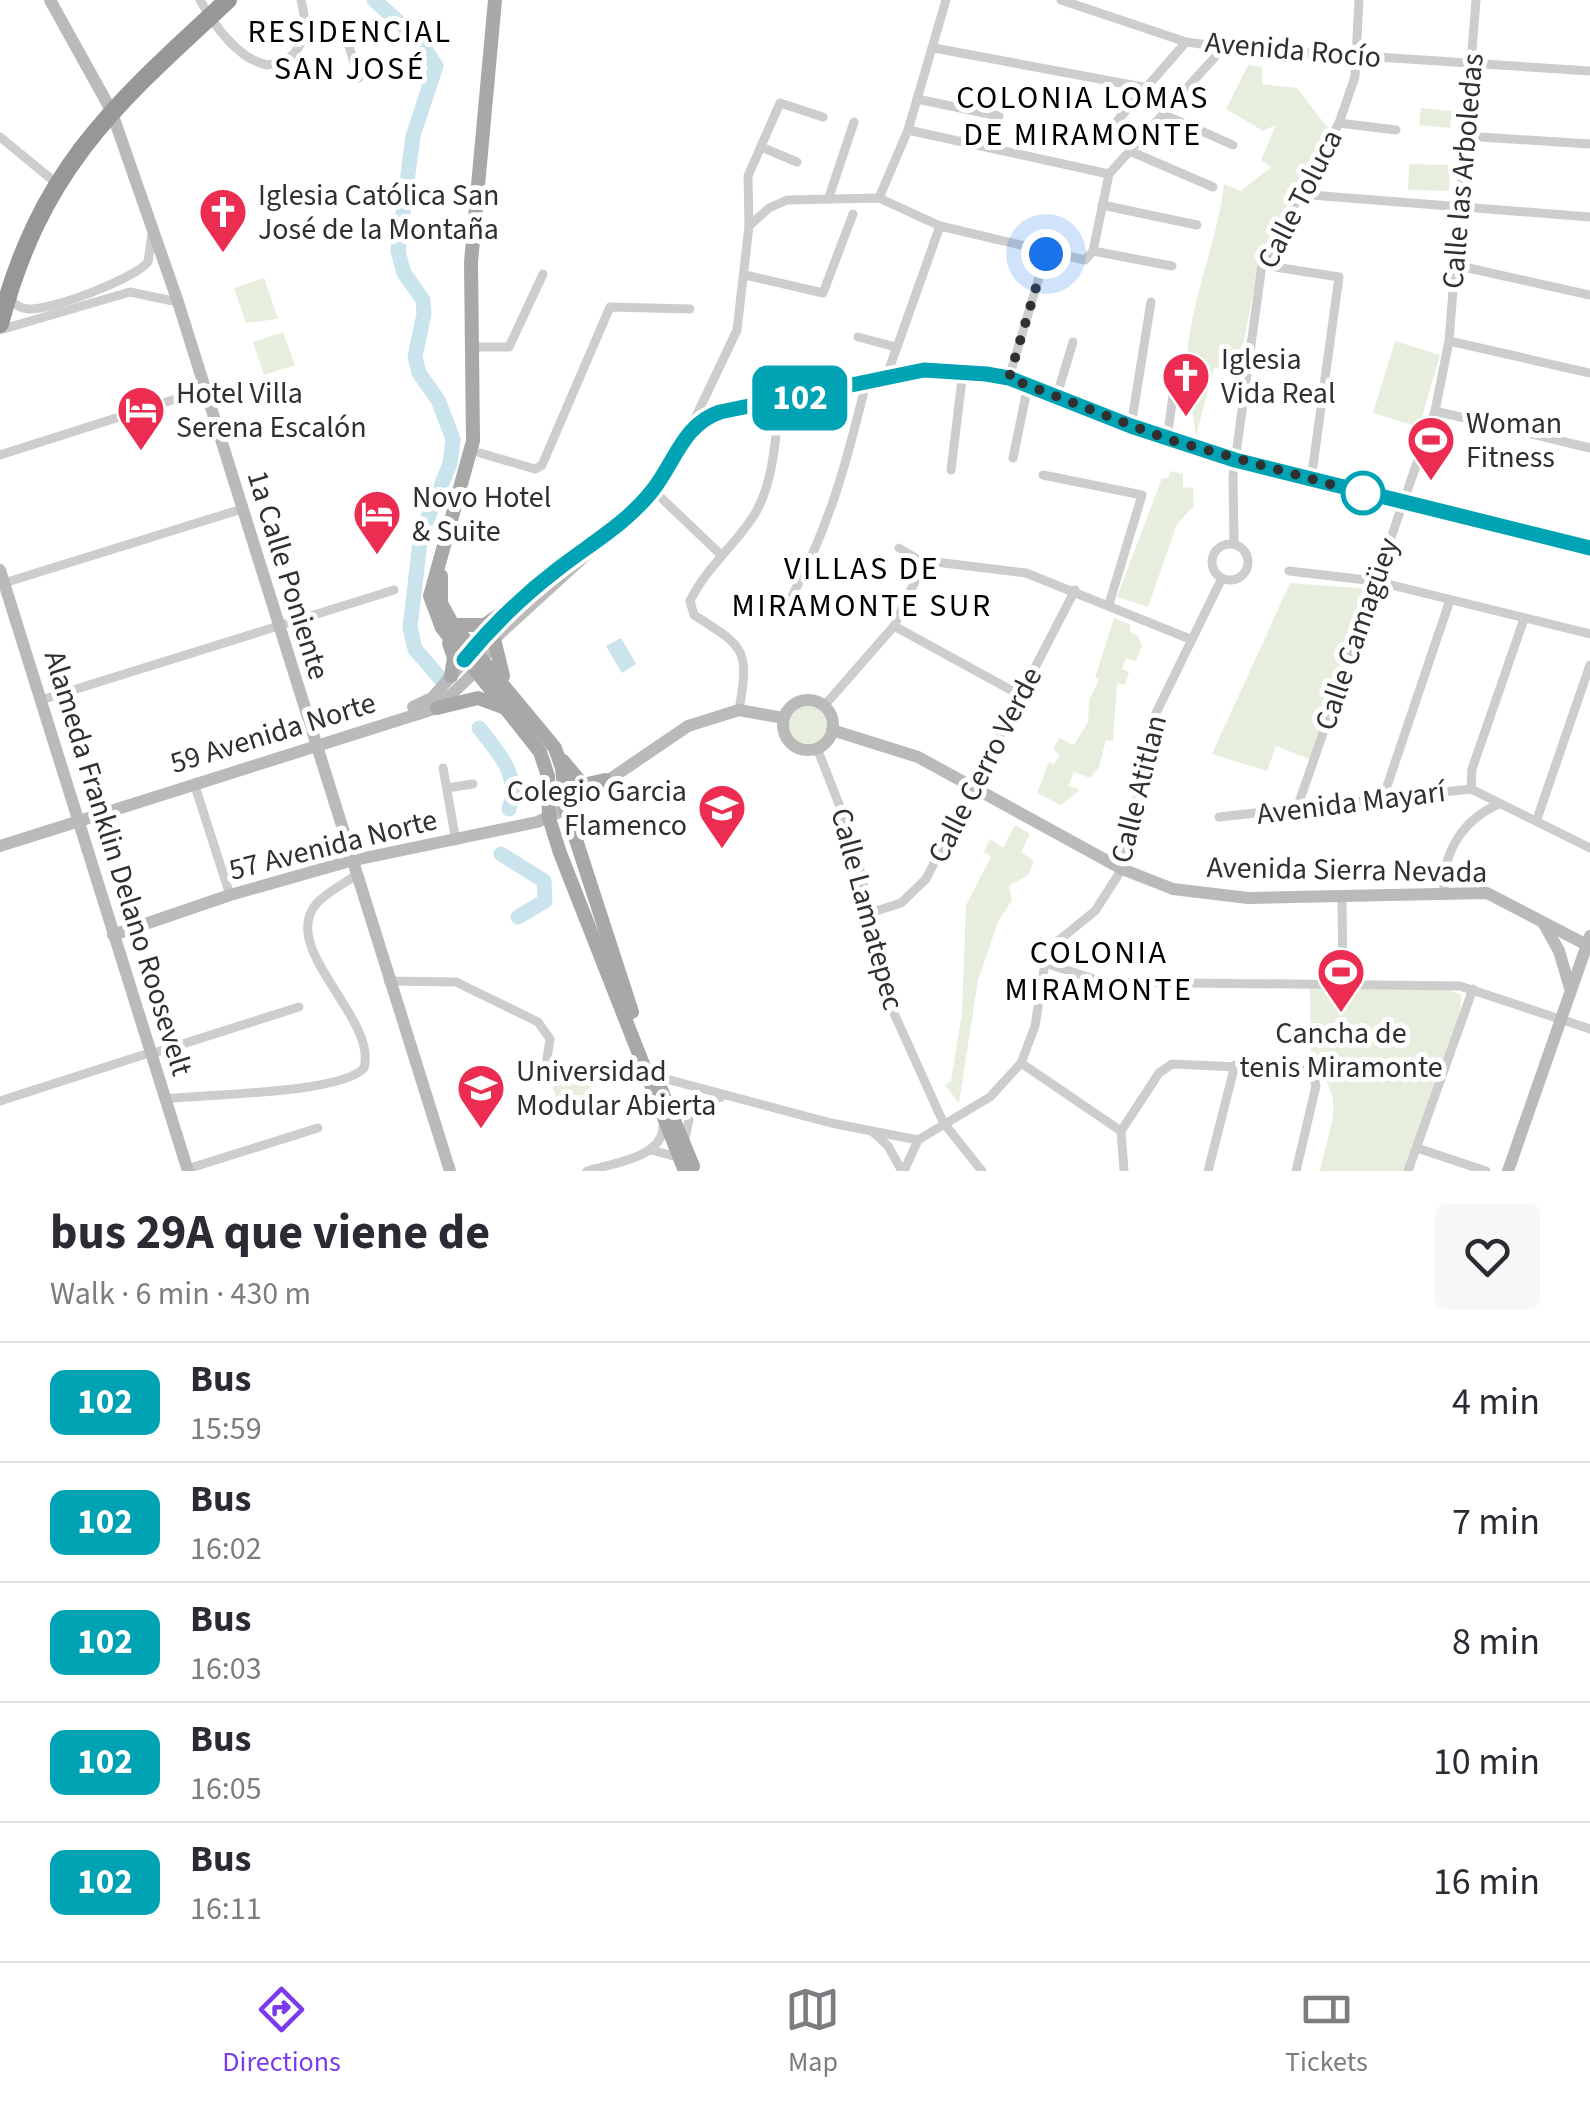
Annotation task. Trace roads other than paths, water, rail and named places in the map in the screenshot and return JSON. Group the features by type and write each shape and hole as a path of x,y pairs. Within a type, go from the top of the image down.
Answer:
{"highway":[{"path":"0,327 4,292 50,178 108,105 208,7 228,0"},
{"path":"4,292 52,192 108,105"}],"main road":[{"name":"1a Calle Poniente","path":"50,0 108,105 178,302 312,742 450,1171"},
{"path":"451,676 454,658 441,603 440,580 480,453 480,246 498,0"},
{"path":"498,0 471,262 474,430 467,468 431,584 433,611 474,659 545,764 549,818 683,1167"},
{"path":"474,659 653,490 689,433 720,412 780,403 924,370 1009,378 1131,426 1235,460 1590,548"},
{"path":"447,627 485,625 584,552"},
{"name":"Alameda Franklin Delano Roosevelt","path":"2,576 185,1170"},
{"path":"474,659 535,588"},
{"name":"Alameda Franklin Delano Roosevelt","path":"0,597 113,935 185,1170"},
{"path":"494,638 498,666 514,694 582,785 604,780"},
{"path":"474,659 514,694"},
{"name":"59 Avenida Norte","path":"75,819 194,783 425,703 474,659"},
{"name":"59 Avenida Norte","path":"75,819 312,742 437,708 474,659"},
{"path":"437,708 478,698 512,712"},
{"path":"804,700 824,706 832,730 817,748 804,750 791,744 784,732 783,718 791,706 804,700"},
{"path":"566,808 688,726 739,710 783,718"},
{"name":"Avenida Sierra Nevada","path":"832,730 899,748 1122,869 1202,896 1493,894 1588,941"},
{"path":"555,748 562,768 566,808 656,1076 696,1171"},
{"name":"57 Avenida Norte","path":"113,935 230,895 350,861 549,818 566,808"},
{"path":"0,838 75,819"},
{"path":"0,846 75,819"},
{"path":"1539,918 1559,951 1571,990"},
{"path":"1508,1171 1588,941"}],"street":[{"path":"208,7 250,60 268,65 291,58 305,33 301,0"},
{"path":"879,198 908,130 946,0"},
{"name":"Avenida Rocío","path":"1060,0 1105,5 1186,42 1590,71"},
{"name":"Calle Toluca","path":"1234,544 1235,460 1262,266 1339,123 1356,56 1359,0"},
{"name":"Calle las Arboledas","path":"1448,341 1476,0"},
{"path":"305,33 342,24 360,78"},
{"path":"1110,129 1186,42"},
{"path":"1092,254 1109,174 1224,47"},
{"path":"934,48 1148,88"},
{"path":"917,99 999,116"},
{"path":"689,433 737,330 749,226 746,181 780,102 823,117"},
{"path":"1164,115 1234,145"},
{"path":"829,197 854,122"},
{"path":"1339,123 1396,130"},
{"path":"908,130 1109,174"},
{"path":"1465,136 1590,144"},
{"path":"0,137 50,178"},
{"path":"761,146 797,162"},
{"path":"1132,152 1213,186"},
{"path":"1298,194 1590,216"},
{"path":"749,226 778,202 879,198 940,226 1046,254 1092,254 1172,266"},
{"path":"1102,205 1197,225"},
{"path":"744,275 823,293 853,214"},
{"path":"886,378 940,226"},
{"path":"4,292 20,308 41,308 133,275 148,262 152,232"},
{"path":"1009,378 1046,254"},
{"path":"1455,265 1590,295"},
{"path":"1262,266 1339,277 1311,480"},
{"path":"479,347 509,347 543,274"},
{"path":"0,327 130,292 178,302"},
{"path":"1131,426 1151,302"},
{"path":"480,453 535,470 542,465 610,307 690,309"},
{"path":"858,337 896,347"},
{"path":"1448,341 1590,372"},
{"name":"Calle Camagüey","path":"1296,812 1435,411 1448,341"},
{"path":"1056,394 1073,342"},
{"path":"1167,439 1174,381 1182,361"},
{"path":"950,470 963,371"},
{"path":"792,596 824,536 840,490 866,383"},
{"path":"1013,458 1028,385"},
{"path":"0,455 204,390"},
{"path":"708,393 720,412"},
{"path":"739,710 745,666 738,645 690,608 694,592 720,553 746,526 766,490 780,403"},
{"path":"1435,411 1590,448"},
{"path":"1043,475 1142,495 1108,604"},
{"path":"653,490 720,553"},
{"path":"2,576 242,508"},
{"path":"1234,544 1246,554 1246,570 1234,580 1222,578 1212,565 1214,554 1222,546 1234,544"},
{"path":"900,548 925,560 1008,568 1075,590 1190,639"},
{"path":"824,706 894,626 925,560"},
{"path":"1289,571 1376,580 1590,634"},
{"name":"Calle Atitlan","path":"1045,963 1058,941 1094,911 1122,869 1156,712 1222,578"},
{"path":"42,700 394,590"},
{"name":"Calle Cerro Verde","path":"870,914 901,902 926,878 1075,590"},
{"path":"1383,798 1450,600"},
{"path":"1470,789 1472,768 1524,619"},
{"path":"894,626 1022,696"},
{"path":"1537,819 1590,665"},
{"name":"Calle Lamatepec","path":"817,748 853,840 892,1011 944,1122 982,1171"},
{"path":"443,768 456,840"},
{"path":"194,783 230,895"},
{"path":"447,788 473,784"},
{"name":"Avenida Mayarí","path":"1219,817 1296,812 1470,789 1590,848"},
{"path":"1444,893 1445,870 1456,840 1476,817 1499,804"},
{"path":"165,1099 310,1088 348,1080 364,1068 362,1036 316,958 307,928 317,903 355,876"},
{"path":"1342,896 1344,985"},
{"path":"903,1171 918,1140 990,1097 1021,1063 1035,1026 1045,963 1103,982 1439,984 1472,989 1590,1029"},
{"path":"388,981 456,982 538,1022 550,1039 545,1072"},
{"path":"1408,1171 1472,989"},
{"path":"0,1101 299,1007"},
{"path":"1021,1063 1121,1131"},
{"path":"1208,1171 1234,1065"},
{"path":"1124,1171 1121,1131 1167,1066 1234,1065 1305,1070 1313,1075 1316,1086 1296,1171"},
{"path":"656,1076 724,1096 918,1140"},
{"path":"684,1141 686,1117 691,1109 724,1096"},
{"path":"587,1171 651,1150 662,1137 662,1116"},
{"path":"185,1170 318,1128"},
{"path":"872,1131 888,1146 903,1171"},
{"path":"1417,1148 1486,1171"},
{"path":"651,1150 683,1167"}],"water":[{"path":"621,638 636,664 622,673 606,646"}],"waterway":[{"path":"374,0 419,40 436,66 413,136 398,251 404,273 423,300 415,357 419,373 438,400 453,439 450,464 421,534 410,627 415,649 439,677"},
{"path":"479,728 510,775 509,809"},
{"path":"501,854 544,881 545,901 518,917"}],"place":[{"name":"Iglesia Católica San José de la Montaña","path":"223,254"},
{"name":"Iglesia Vida Real","path":"1186,418"},
{"name":"Hotel Villa Serena Escalón","path":"141,452"},
{"name":"Woman Fitness","path":"1431,482"},
{"name":"Novo Hotel & Suite","path":"377,556"},
{"name":"Colegio Garcia Flamenco","path":"722,850"},
{"name":"Cancha de tenis Miramonte","path":"1341,1014"},
{"name":"Universidad Modular Abierta","path":"481,1130"}],"district":[{"name":"RESIDENCIAL SAN JOSÉ","path":"350,50"},
{"name":"COLONIA LOMAS DE MIRAMONTE","path":"1083,116"},
{"name":"VILLAS DE MIRAMONTE SUR","path":"862,588"},
{"name":"COLONIA MIRAMONTE","path":"1099,972"}]}
